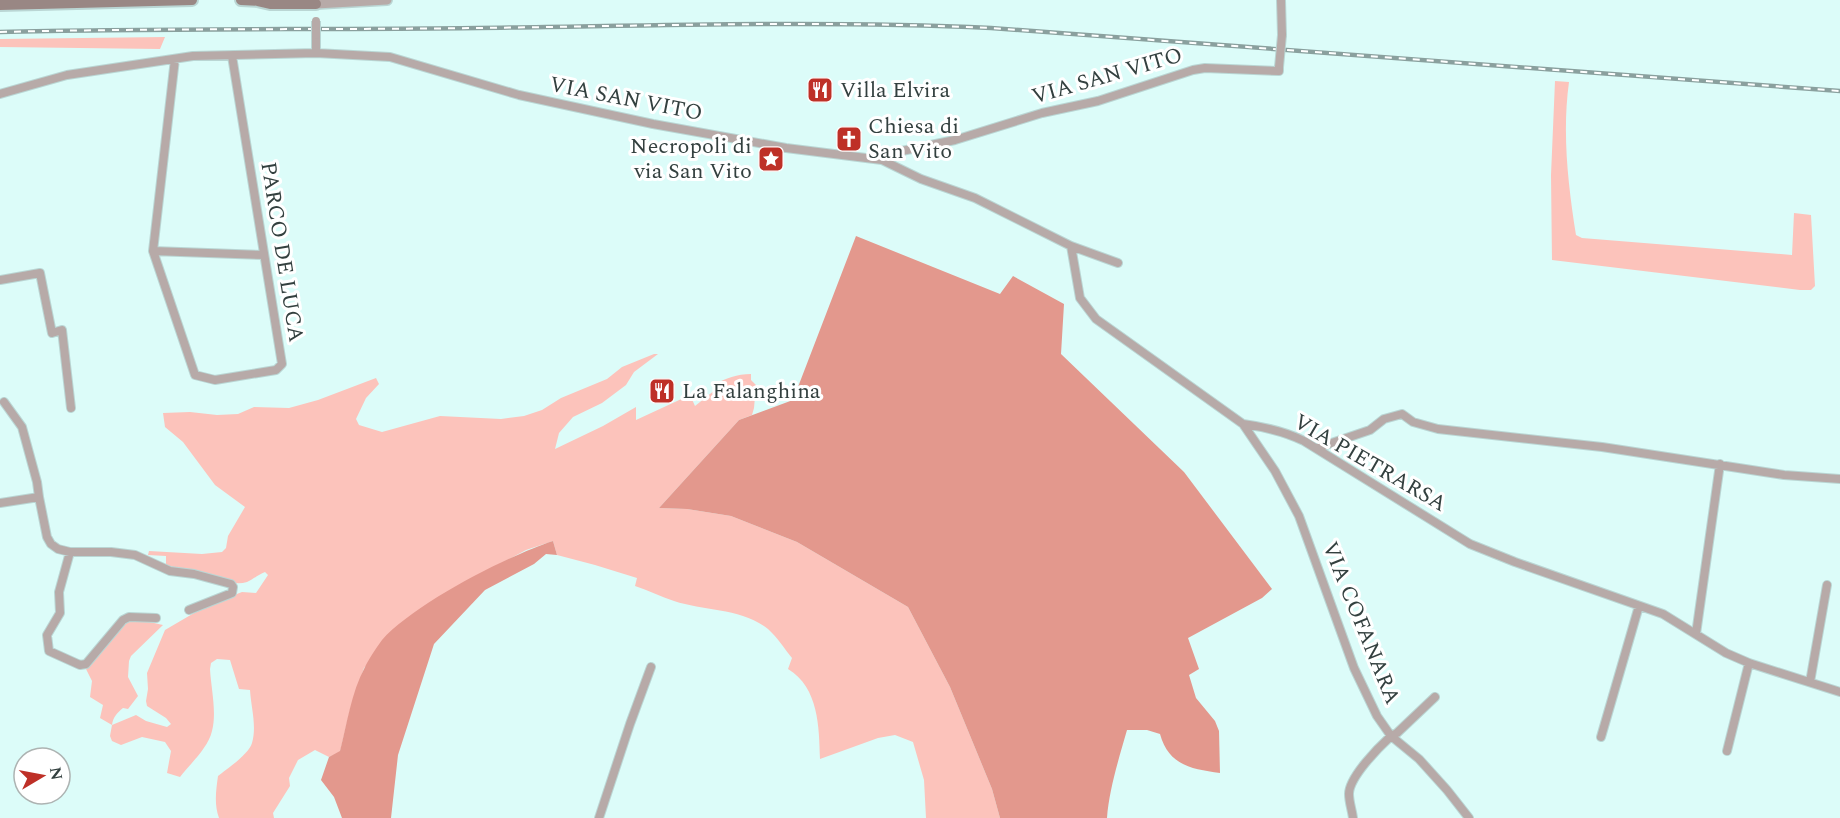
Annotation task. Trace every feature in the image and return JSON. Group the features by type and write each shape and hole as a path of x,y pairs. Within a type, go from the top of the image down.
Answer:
{"main road":[{"path":"0,5 192,0"},
{"path":"241,0 274,0"},
{"path":"257,1 270,4 316,4"}],"street":[{"path":"316,53 316,4 387,0"},
{"name":"VIA SAN VITO","path":"0,94 67,75 193,56 316,53 390,57 519,95 642,122 786,148 882,160 889,154 955,140 1024,118 1098,101 1193,70 1205,68 1279,69 1282,35 1281,0"},
{"name":"PARCO DE LUCA","path":"175,59 153,251 195,375 215,380 276,370 282,364 232,56"},
{"path":"882,160 921,179 975,198 1071,246 1118,263"},
{"name":"VIA PIETRARSA","path":"1071,246 1080,298 1096,319 1243,424 1288,433 1317,448 1470,543 1515,562 1662,614 1726,653 1749,663 1840,692"},
{"path":"153,251 264,255"},
{"path":"0,280 40,273 52,333 63,330 71,408"},
{"path":"4,402 22,427 32,459 46,537 51,544 70,552 111,552 135,555 170,571 194,574 234,586 232,593 189,610"},
{"path":"1317,448 1370,430 1384,419 1402,414 1413,422 1438,429 1602,447 1784,475 1840,479"},
{"name":"VIA COFANARA","path":"1243,424 1275,471 1299,516 1363,688 1377,716 1391,736 1419,759 1448,790 1469,818"},
{"path":"1696,634 1720,464"},
{"path":"0,503 39,496"},
{"path":"70,552 59,592 60,613 47,635 49,651 80,665 86,664 123,620 129,617 156,618"},
{"path":"1810,682 1827,585"},
{"path":"1600,737 1639,606"},
{"path":"1726,751 1749,663"},
{"path":"599,818 651,667"},
{"path":"1353,818 1349,793 1350,786 1358,773 1391,736 1435,697"}],"shaded area":[{"path":"165,37 160,49 0,47 0,39"},
{"path":"1555,81 1569,82 1566,120 1567,158 1576,235 1582,238 1792,255 1794,213 1811,215 1815,286 1811,290 1800,290 1552,260 1551,175"},
{"path":"856,236 1000,294 1013,276 1064,304 1061,354 1184,472 1272,589 1262,598 1188,638 1199,669 1189,675 1196,698 1215,721 1219,731 1220,773 1200,770 1183,764 1169,753 1160,734 1147,730 1127,730 1112,785 1107,818 1000,818 992,789 950,687 908,607 797,542 731,516 687,509 659,508 739,420 793,400"},
{"path":"658,354 634,372 626,385 602,403 573,417 559,433 555,449 636,407 636,420 690,395 695,406 715,390 714,385 732,377 751,374 751,380 756,385 752,415 739,420 659,508 687,509 731,516 797,542 908,607 950,687 992,789 1000,818 926,818 924,780 913,742 895,735 878,738 820,759 818,721 811,697 798,677 788,669 792,658 768,629 747,617 664,598 635,586 637,578 557,555 553,541 526,550 446,593 413,614 364,668 350,710 340,752 329,757 315,750 298,760 289,778 290,786 273,813 274,818 219,818 217,813 218,776 247,752 252,743 254,730 250,690 239,689 230,660 217,659 211,663 214,708 212,731 203,749 180,777 167,773 171,751 165,742 142,737 121,745 112,741 110,736 112,725 136,715 146,721 167,727 171,724 147,706 146,701 147,673 165,630 206,606 242,592 256,593 268,575 265,572 247,582 232,583 207,576 205,572 173,570 166,567 166,556 148,555 149,551 202,554 222,552 226,548 228,536 245,507 215,485 183,442 165,427 163,413 190,412 217,415 238,414 254,407 289,408 318,400 376,378 379,384 366,398 356,419 359,425 382,432 440,416 501,419 524,416 542,410 561,398 607,379 622,367"},
{"path":"553,541 557,555 546,554 534,564 485,590 434,644 398,755 391,818 342,818 334,797 321,780 329,757 340,751 356,687 382,640 416,611 462,583 487,569"},
{"path":"136,620 163,625 131,656 128,677 138,696 128,709 123,708 117,713 112,725 100,718 103,705 90,697 92,681 86,669 121,625 126,622"}],"railway":[{"path":"0,32 734,24 863,24 991,28 1840,91"}],"place":[{"name":"Villa Elvira","path":"820,90"},
{"name":"Chiesa di San Vito","path":"849,139"},
{"name":"Necropoli di via San Vito","path":"771,159"},
{"name":"La Falanghina","path":"662,391"}]}
